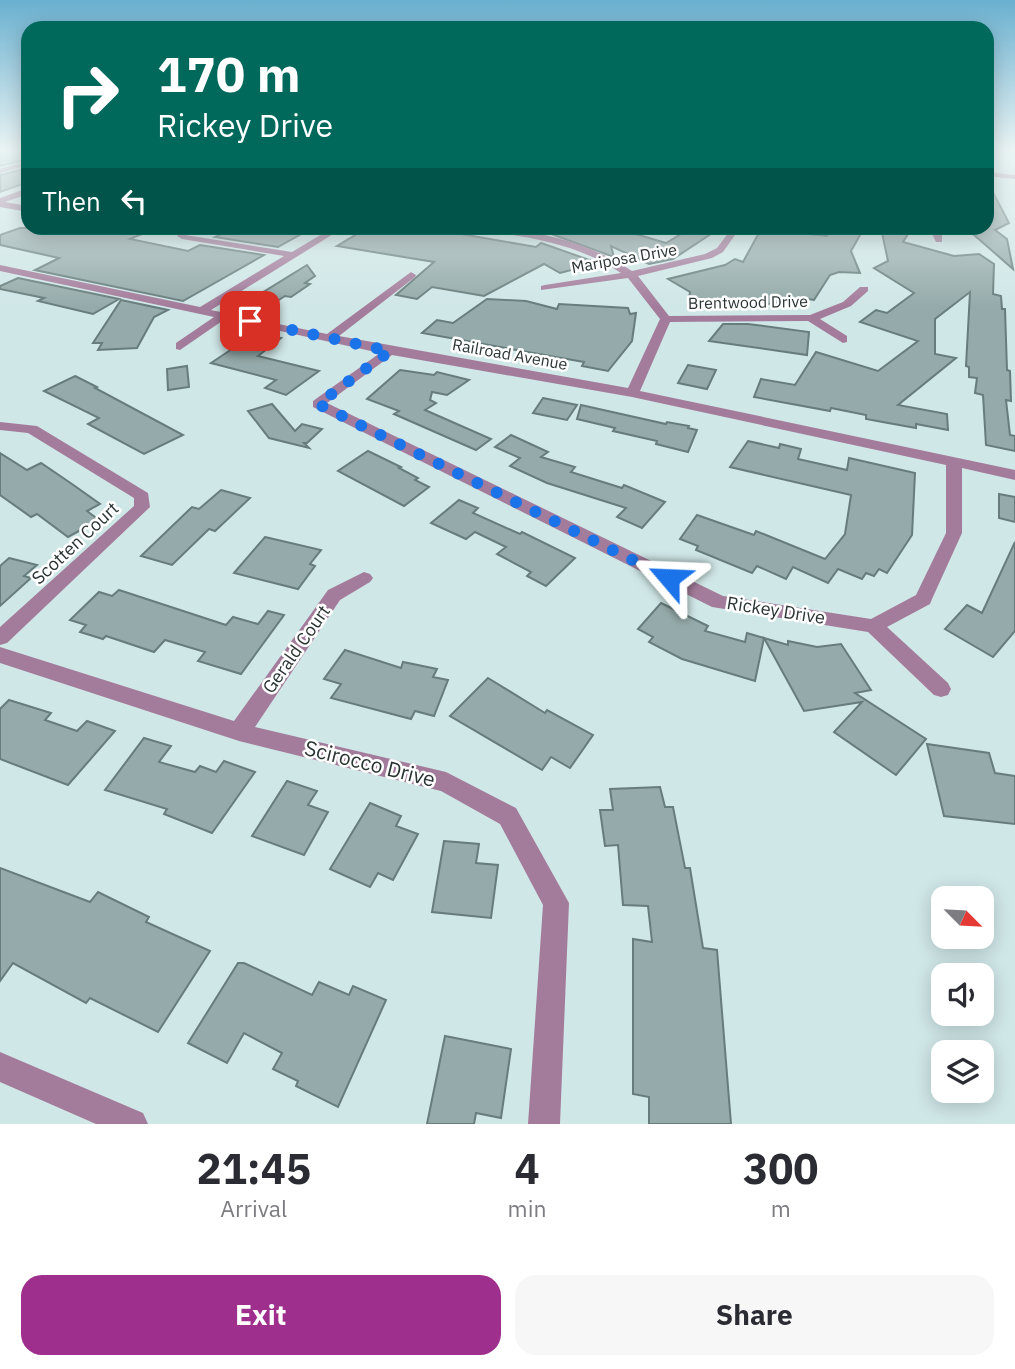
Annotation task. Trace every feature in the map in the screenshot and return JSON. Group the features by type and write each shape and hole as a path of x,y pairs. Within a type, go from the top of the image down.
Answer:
{"street":[{"path":"0,202 21,207"},
{"path":"201,311 326,235"},
{"path":"522,235 554,241 598,255 629,273 651,297 666,319 632,393"},
{"name":"Mariposa Drive","path":"545,288 684,264 720,250 731,235"},
{"path":"939,235 939,240"},
{"path":"182,236 293,255"},
{"name":"Railroad Avenue","path":"0,268 390,351 632,393 1015,475"},
{"path":"329,338 411,275"},
{"name":"Brentwood Drive","path":"666,319 811,318 847,304 864,289"},
{"path":"180,346 224,315"},
{"path":"811,318 843,339"},
{"name":"Rickey Drive","path":"390,351 318,404 719,601 873,626"},
{"name":"Scotten Court","path":"0,638 142,507 142,496 32,429 1,426"},
{"path":"941,689 873,626 923,599 954,533 954,462"},
{"name":"Gerald Court","path":"239,732 334,595 364,578"},
{"name":"Scirocco Drive","path":"0,655 239,732 446,782 508,816 556,903 544,1124"},
{"path":"0,1068 132,1124"}],"building":[{"path":"994,201 998,201 1009,223 995,230 1007,239 1013,269 974,235 994,235"},
{"path":"21,228 21,235 139,235 130,239 188,251 200,245 264,255 183,301 35,270 59,258 0,245 0,235"},
{"path":"219,235 299,235 278,247 215,237"},
{"path":"355,235 467,235 536,247 541,243 598,263 560,273 544,264 484,296 432,287 417,299 396,295 434,262 337,246"},
{"path":"554,235 639,235 666,243 679,235 709,235 673,259 649,264 611,246 614,257"},
{"path":"758,235 860,235 851,251 860,273 839,272 830,275 814,300 730,309 688,305 690,292 668,279 725,265 735,259 743,262"},
{"path":"882,235 908,235 903,242 954,256 979,254 994,264 993,294 1001,296 1002,309 1005,309 1011,401 1006,400 1010,435 1015,436 1015,451 986,445 983,395 975,393 977,378 969,377 969,367 966,366 970,292 935,319 935,354 956,358 898,405 947,414 948,430 916,424 916,428 866,419 866,415 831,408 830,411 754,397 761,379 795,385 816,352 878,371 918,341 860,322 876,310 887,313 914,293 874,268 888,261"},
{"path":"307,265 315,276 305,283 310,284 291,297 285,296 274,303 252,299"},
{"path":"18,278 119,299 93,314 38,301 44,298 0,289 0,286"},
{"path":"487,299 526,301 557,309 559,304 628,308 630,314 636,313 632,341 608,371 582,366 584,362 422,333 437,320 453,323"},
{"path":"121,300 168,310 154,317 137,348 98,350 102,343 93,343"},
{"path":"723,324 748,324 809,332 807,355 709,341"},
{"path":"256,333 281,338 258,356 319,371 286,395 265,388 276,380 211,363"},
{"path":"688,365 716,370 707,389 678,383"},
{"path":"187,366 189,387 168,390 167,369"},
{"path":"400,370 434,375 437,372 469,380 447,395 432,392 430,400 436,403 425,410 491,439 476,450 394,414 399,411 367,399"},
{"path":"75,376 183,435 144,454 88,424 99,418 44,391"},
{"path":"543,398 577,405 567,420 533,413"},
{"path":"272,404 295,431 302,424 322,429 304,443 309,448 269,438 248,411"},
{"path":"581,405 666,424 689,426 688,428 697,430 688,452 656,444 657,441 613,431 615,428 577,419"},
{"path":"511,435 548,452 541,457 575,467 571,472 622,488 624,485 665,502 642,528 617,517 626,508 547,483 510,466 520,458 495,447"},
{"path":"748,441 779,448 780,444 801,449 798,459 847,470 849,458 915,473 912,535 887,573 879,569 874,576 866,573 862,579 838,569 828,583 793,567 786,579 757,566 752,573 696,550 698,546 680,539 697,515 754,535 756,531 825,559 845,534 851,495 730,467"},
{"path":"368,451 401,467 399,468 418,478 415,480 429,487 404,506 338,471"},
{"path":"0,453 27,470 41,463 100,504 87,511 99,520 68,537 37,514 31,517 0,495"},
{"path":"221,490 250,498 215,531 209,529 172,565 141,556 192,507 199,509"},
{"path":"999,494 1015,497 1015,522 999,518"},
{"path":"459,500 478,508 473,513 520,534 522,532 575,558 546,586 527,576 531,572 497,554 506,547 475,532 466,539 431,523"},
{"path":"265,537 321,550 310,564 315,566 298,589 234,573"},
{"path":"1015,542 1015,631 993,657 945,629 967,605 982,613"},
{"path":"9,558 37,565 24,576 31,578 0,606 0,566"},
{"path":"119,590 226,625 233,617 258,624 268,611 284,615 241,674 198,661 205,652 165,640 154,652 106,636 103,639 80,632 86,625 70,620 99,592 112,596"},
{"path":"661,603 708,626 705,631 745,642 747,633 764,638 755,681 682,659 649,642 653,637 638,629"},
{"path":"764,638 788,645 788,641 817,647 841,644 871,690 855,693 926,739 896,775 834,732 862,702 804,711"},
{"path":"345,650 401,668 403,662 437,669 433,677 448,680 434,716 415,711 411,719 331,698 341,684 324,679"},
{"path":"488,678 545,713 547,710 593,735 570,768 551,757 542,770 450,716"},
{"path":"9,700 51,713 45,720 77,731 87,721 115,731 68,785 0,759 0,709"},
{"path":"144,738 171,746 159,762 195,772 200,766 216,772 224,761 255,772 212,833 164,814 167,809 105,790"},
{"path":"927,744 989,753 995,773 1015,776 1015,824 944,816"},
{"path":"287,781 317,791 308,805 328,812 304,855 252,836"},
{"path":"660,787 665,807 673,807 685,868 690,868 703,948 717,950 731,1124 649,1124 649,1097 633,1094 633,939 652,942 648,906 623,905 618,845 605,846 600,810 613,810 610,789"},
{"path":"370,803 401,816 396,826 418,834 393,880 378,873 370,887 330,869"},
{"path":"444,841 479,844 476,863 498,865 491,918 432,912"},
{"path":"0,868 90,902 98,892 149,917 146,922 210,951 158,1032 90,998 86,1003 13,963 0,981"},
{"path":"238,963 244,963 312,995 319,982 349,995 353,986 386,1000 338,1107 296,1086 298,1081 273,1069 282,1053 244,1033 227,1063 188,1043"},
{"path":"445,1036 511,1049 501,1118 476,1113 474,1124 427,1124"}],"route":[{"path":"250,321 390,351 318,404 669,578"}]}
